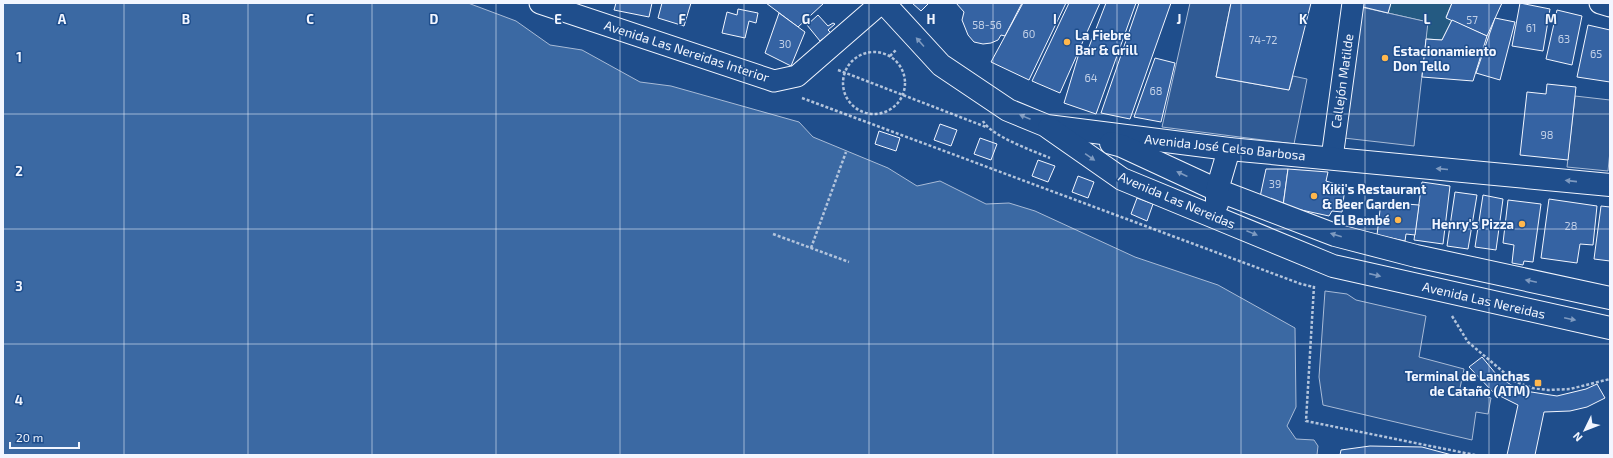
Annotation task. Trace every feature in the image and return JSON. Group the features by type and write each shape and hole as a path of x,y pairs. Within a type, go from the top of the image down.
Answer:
{"street":[{"name":"Avenida Las Nereidas Interior","path":"540,3 774,81 797,76 883,3"},
{"name":"Avenida José Celso Barbosa","path":"883,3 940,65 1008,110 1047,126 1229,149 1610,185"},
{"name":"Callejón Matilde","path":"1332,158 1353,3"},
{"path":"1600,3 1610,6"},
{"name":"Avenida Las Nereidas","path":"1047,126 1122,146 1218,190 1334,235 1416,256 1610,298"},
{"name":"Avenida Las Nereidas","path":"1047,126 1122,178 1333,266 1610,328"},
{"path":"1216,218 1218,190 1229,149"}],"path":[{"path":"890,56 896,50"},
{"path":"875,51 890,56 900,66 904,74 905,84 903,94 898,102 882,113 872,114 862,112 847,100 843,91 844,72 849,63 865,52 875,51"},
{"path":"814,61 986,127"},
{"path":"785,79 790,93 1302,284 1314,287"},
{"path":"811,248 846,152"},
{"path":"773,234 849,262"},
{"path":"1314,280 1306,421 1476,455"},
{"path":"1448,311 1468,342 1491,360 1502,372 1520,383 1532,388 1548,390 1570,389 1610,379"}],"shaded area":[{"path":"3,3 468,3 516,21 550,45 582,50 640,82 671,86 799,122 813,137 888,168 917,186 940,181 986,204 1009,203 1035,211 1135,257 1218,285 1295,328 1296,407 1287,426 1296,439 1314,440 1318,446 1317,455 3,455"},
{"path":"1190,3 1231,3 1216,77 1289,90 1293,76 1307,79 1294,144 1162,127"},
{"path":"1391,3 1452,3 1446,17 1452,20 1442,40 1426,39 1427,22 1388,13"},
{"name":"Estacionamiento Don Tello","path":"1352,5 1428,22 1414,146 1335,137"},
{"path":"1575,96 1610,100 1610,151 1608,171 1567,167"},
{"path":"1325,291 1347,294 1356,300 1426,316 1419,357 1464,369 1460,388 1491,398 1488,414 1476,412 1472,440 1323,405 1319,377"}],"building":[{"path":"616,3 652,3 649,17 614,10"},
{"path":"662,3 691,3 684,26 658,18"},
{"path":"766,3 824,3 798,27"},
{"path":"912,3 929,3 921,11"},
{"path":"956,3 1022,3 1005,36 1001,35 998,40 983,44 974,42 968,35 962,20 964,12"},
{"path":"1023,3 1066,3 1029,80 991,62"},
{"name":"La Fiebre Bar & Grill","path":"1069,3 1100,3 1060,93 1032,81"},
{"path":"1106,3 1136,3 1096,114 1064,103 1080,50 1087,52"},
{"path":"1139,3 1171,3 1130,119 1101,113"},
{"path":"1231,3 1311,3 1289,90 1216,77"},
{"path":"1356,3 1391,3 1388,13 1355,5"},
{"path":"1452,3 1502,3 1487,36 1446,18"},
{"path":"1520,3 1550,9 1543,51 1512,46"},
{"path":"738,9 758,13 756,23 749,21 745,38 722,33 727,12 737,15"},
{"path":"1557,10 1582,16 1572,65 1546,59"},
{"path":"779,13 805,32 791,66 765,53"},
{"path":"818,15 828,26 833,23 835,24 828,30 831,33 820,41 807,25"},
{"path":"1495,18 1515,22 1500,80 1476,73"},
{"path":"1452,20 1487,36 1473,81 1422,77 1426,39 1442,40"},
{"path":"1588,25 1610,30 1610,82 1577,77"},
{"path":"1155,58 1175,63 1161,122 1134,117"},
{"path":"1547,84 1576,87 1568,160 1520,155 1527,92 1546,94"},
{"path":"940,124 957,130 951,146 934,140"},
{"path":"879,131 900,138 896,151 875,144"},
{"path":"980,138 997,144 991,160 974,154"},
{"path":"1038,160 1055,166 1048,182 1032,176"},
{"path":"1266,169 1288,169 1283,206 1260,197"},
{"name":"Kiki's Restaurant & Beer Garden","path":"1288,169 1328,172 1326,181 1345,187 1342,212 1332,211 1329,216 1283,206"},
{"path":"1078,176 1094,182 1088,198 1072,192"},
{"path":"1422,182 1450,186 1443,244 1414,240"},
{"path":"1455,192 1477,195 1468,249 1447,246"},
{"path":"1483,195 1503,199 1496,250 1475,247"},
{"path":"1137,198 1153,204 1147,221 1131,214"},
{"path":"1549,199 1597,206 1593,245 1580,244 1577,263 1541,258"},
{"name":"Henry's Pizza","path":"1508,200 1541,204 1533,262 1524,261 1523,265 1512,263 1514,245 1503,243"},
{"name":"El Bembé","path":"1381,202 1419,205 1415,235 1406,234 1405,241 1377,235"},
{"path":"1601,206 1610,207 1610,261 1594,259"},
{"path":"1482,357 1496,374 1511,385 1525,391 1557,396 1586,389 1597,384 1605,398 1587,407 1570,411 1544,412 1535,455 1507,455 1518,405 1494,393 1469,367"},
{"path":"1370,446 1422,447 1452,455 1340,455 1341,450"}],"place":[{"name":"La Fiebre Bar & Grill","path":"1067,42"},
{"name":"Estacionamiento Don Tello","path":"1385,58"},
{"name":"Kiki's Restaurant & Beer Garden","path":"1314,196"},
{"name":"El Bembé","path":"1398,220"},
{"name":"Henry's Pizza","path":"1522,224"},
{"name":"Terminal de Lanchas de Cataño (ATM)","path":"1538,383"}]}
